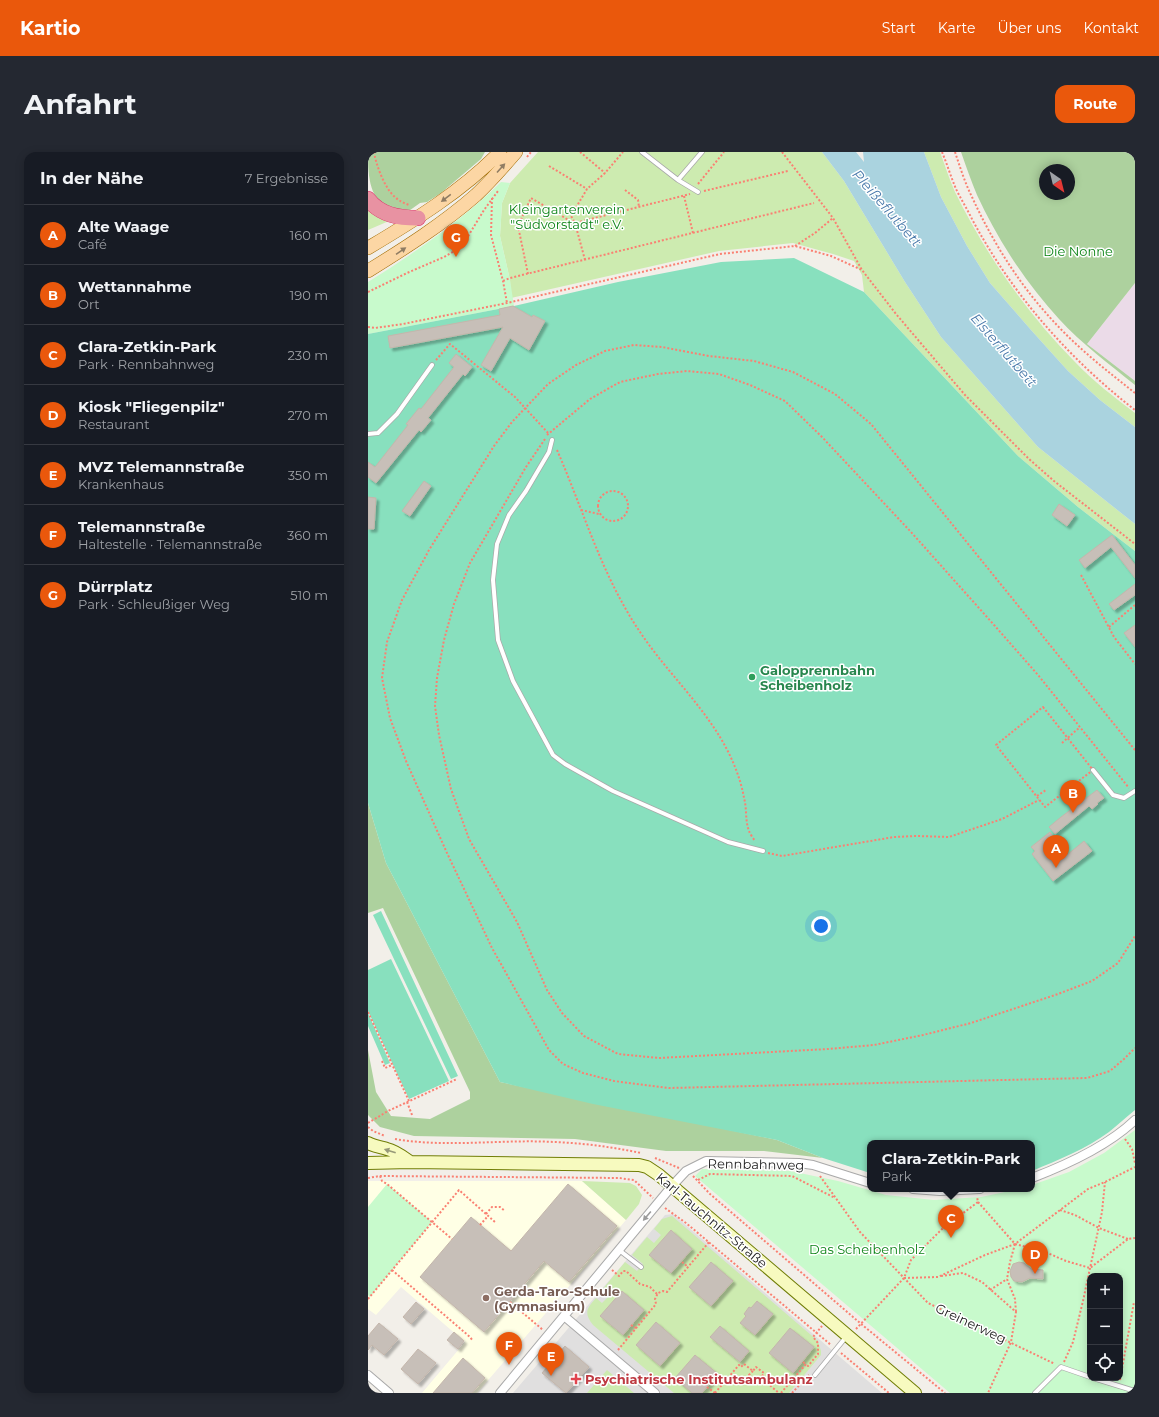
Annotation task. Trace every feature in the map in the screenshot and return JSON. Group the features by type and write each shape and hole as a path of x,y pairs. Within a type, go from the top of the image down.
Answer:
{"highway":[{"path":"368,199 379,210 389,214 404,217 414,212"}],"main road":[{"path":"368,271 409,245 462,207 481,190 516,152"},
{"path":"368,248 414,212 449,196 494,156"},
{"path":"368,1143 376,1147 388,1149 399,1154 410,1162"},
{"name":"Karl-Tauchnitz-Straße","path":"368,1163 410,1162 640,1165 652,1170 915,1393"}],"street":[{"path":"1035,1177 1077,1158 1104,1143 1135,1120"},
{"name":"Rennbahnweg","path":"500,1393 686,1171 706,1161 799,1163 813,1165 867,1182"},
{"path":"564,1316 655,1393"},
{"path":"368,1375 384,1392"}],"lane":[{"path":"642,152 678,180 698,192"},
{"path":"678,180 702,152"},
{"path":"368,434 378,433 396,414 432,365"},
{"path":"552,440 550,452 509,515 497,544 493,580 498,640 512,681 553,755 565,764 613,791 728,842 763,851"},
{"path":"1093,770 1113,795 1124,798 1134,792"},
{"path":"619,1250 641,1268"},
{"path":"815,1375 848,1336"},
{"path":"1035,1393 1061,1367 1087,1377"},
{"path":"1101,1381 1135,1391"}],"path":[{"path":"374,152 378,168 390,192 395,198 414,212"},
{"path":"580,152 605,173"},
{"path":"569,221 587,189 605,173 623,152"},
{"path":"782,152 833,218 862,270 933,359 1006,437 1054,481 1135,544"},
{"path":"942,152 957,190 982,237 1004,273 1041,322 1077,361 1109,390 1135,410"},
{"path":"955,152 971,196 991,235 1022,284 1055,323 1092,358 1135,393"},
{"path":"549,166 587,189"},
{"path":"528,274 518,226 531,198 569,221 575,223 788,171"},
{"path":"625,190 638,200 640,207"},
{"path":"368,292 456,250 467,238 492,198 491,235 503,281 506,302"},
{"path":"503,281 510,278 814,203"},
{"path":"571,216 575,223 585,260"},
{"path":"795,246 815,233 833,218"},
{"path":"368,327 375,328 403,324 720,254 795,246 832,256 862,270"},
{"path":"432,365 450,344 525,407 549,433 609,579 640,632 660,661 710,721 724,745 734,767 744,797 748,830 756,844 763,851 782,856 894,837 950,837 1002,819 1039,800"},
{"path":"1135,750 871,424 835,394 793,372 754,361 709,356 662,347 634,346 605,351 576,365 548,384 512,422 494,446 430,550 402,600 387,642 382,678 390,718 406,761 444,846 492,948 549,1050 563,1064 583,1073 614,1081 669,1088 1087,1078 1110,1070 1135,1048"},
{"path":"1134,792 1038,675 911,532 822,437 785,401 750,385 719,374 687,371 658,374 620,382 590,399 549,433 526,467 470,563 454,604 444,640 436,678 435,706 439,735 451,789 469,839 517,922 547,990 562,1013 584,1036 618,1054 659,1058 828,1049 874,1045 923,1035 971,1023 1092,981 1118,962 1135,936"},
{"path":"581,510 600,514 607,520 617,521 622,518 627,510 627,501 624,496 616,491 606,492 599,500 598,509 600,514"},
{"path":"1081,575 1114,637 1135,664"},
{"path":"1109,627 1135,605"},
{"path":"1043,707 1093,770 1045,807 996,745 1043,707"},
{"path":"1062,743 1081,726"},
{"path":"1036,796 1046,790"},
{"path":"368,1012 408,1102 412,1115"},
{"path":"382,1061 385,1068 392,1065"},
{"path":"368,1123 388,1111 457,1079"},
{"path":"368,1127 390,1139 410,1142 553,1142 612,1147 647,1155"},
{"path":"1119,1132 1132,1149 1135,1163"},
{"path":"653,1157 686,1171 698,1180 710,1194 860,1323 945,1393"},
{"name":"Greinerweg","path":"813,1165 860,1232 928,1303 1061,1367"},
{"path":"938,1277 985,1255 1015,1244 1088,1188 1105,1182 1135,1167"},
{"path":"377,1171 382,1181 452,1238"},
{"path":"698,1180 710,1174 792,1176 836,1198"},
{"path":"368,1178 380,1176 619,1178 634,1180 658,1203 686,1223 889,1393"},
{"path":"1061,1367 1073,1342 1099,1228 1105,1182"},
{"path":"368,1299 459,1190 495,1222"},
{"path":"978,1192 978,1202 1015,1244 1044,1251 1066,1261 1090,1268"},
{"path":"848,1336 904,1278 911,1260 916,1254 943,1228 978,1202"},
{"path":"480,1225 492,1208 500,1207 506,1211"},
{"path":"1060,1210 1075,1215 1099,1228 1128,1239 1135,1238"},
{"path":"1090,1268 1128,1239"},
{"path":"657,1294 660,1292 667,1292 709,1242"},
{"path":"988,1393 1011,1342 1016,1312 1015,1298 1007,1279 1015,1244"},
{"path":"682,1262 688,1267"},
{"path":"606,1265 619,1276 626,1271 640,1284 650,1287 657,1294"},
{"path":"392,1270 464,1331 473,1341"},
{"path":"904,1278 938,1277 963,1273 982,1282 1016,1312"},
{"path":"990,1290 1007,1279"},
{"path":"612,1357 656,1304 655,1299 657,1294"},
{"path":"510,1302 536,1324"},
{"path":"1123,1370 1134,1302"},
{"path":"802,1362 808,1366 818,1354 818,1343 813,1337 828,1319"},
{"path":"631,1325 636,1328"},
{"path":"707,1387 715,1393 739,1365 741,1367 744,1364 753,1371"},
{"path":"760,1378 780,1393 806,1364"},
{"path":"756,1367 764,1374 757,1382 749,1375 753,1371 756,1367"}],"shaded area":[{"path":"1135,283 1135,381 1087,344"},
{"name":"Gerda-Taro-Schule (Gymnasium)","path":"368,1181 582,1181 626,1220 477,1393 422,1393 465,1342 401,1287 376,1315 368,1309"},
{"path":"673,1214 882,1393 513,1393 665,1215"}],"green space":[{"path":"368,152 485,152 481,159 441,193 427,202 420,203 406,213 388,208 381,204 376,198 370,183"},
{"name":"Kleingartenverein \"Südvorstadt\" e.V.","path":"538,152 822,152 844,181 905,282 941,337 1038,447 1135,524 1135,551 1078,507 1018,456 864,292 862,275 854,261 793,243 719,251 511,298 510,280 500,236 502,203 510,183"},
{"path":"924,152 940,152 953,187 967,215 1008,282 1057,343 1082,369 1104,389 1135,413 1135,427 1100,400 1068,371 990,283 967,246 941,197"},
{"name":"Die Nonne","path":"961,152 1135,152 1135,283 1087,344 1135,381 1135,385 1077,337 1059,319 1035,290 1003,244 985,212"},
{"path":"501,182 510,183 502,203 500,236 514,306 368,334 368,282 454,223"},
{"path":"368,208 389,221 368,230"},
{"name":"Galopprennbahn Scheibenholz","path":"794,258 864,292 1018,456 1078,507 1135,551 1135,1110 1109,1132 1091,1144 1035,1170 1035,1140 867,1140 867,1172 823,1158 777,1140 593,1104 500,1082 386,863 368,803 368,334 514,306 618,282 721,262"},
{"path":"368,803 386,863 500,1082 777,1140 823,1158 764,1151 666,1151 575,1139 414,1136 380,1127 368,1115 368,1050 376,1092 391,1116 430,1119 470,1099 470,1092 383,908 368,913"},
{"path":"381,911 458,1076 451,1079 373,915"},
{"path":"391,959 449,1081 409,1099 368,1011 368,970"},
{"path":"368,1013 390,1063 385,1065 368,1026"},
{"name":"Das Scheibenholz","path":"1135,1130 1135,1393 950,1393 695,1176 702,1169 790,1171 838,1181 867,1189 867,1192 934,1200 981,1197 1005,1192 1035,1192 1035,1184 1069,1172 1104,1153"},
{"path":"582,1181 630,1183 636,1186 642,1195 639,1204 626,1220"},
{"path":"387,1184 432,1222 370,1297 368,1295 368,1207"},
{"path":"672,1216 818,1341 821,1355 789,1393 674,1393 590,1321 587,1314 588,1308 596,1298 602,1303 609,1296 602,1290 625,1262 637,1271 643,1264 632,1255 647,1237 654,1243 661,1235 654,1229 662,1219"},
{"path":"607,1370 634,1393 587,1393"}],"water":[{"path":"822,152 856,152 864,162 863,152 924,152 941,197 967,246 990,283 1068,371 1100,400 1135,427 1135,524 1038,447 941,337 905,282 844,181"}],"building":[{"path":"513,306 532,317 533,315 545,321 529,350 510,338 491,371 481,365 503,327 390,348 388,336 500,315 499,309"},
{"path":"456,354 472,367 465,376 463,374 428,418 431,420 421,432 419,430 376,483 368,477 368,462 375,467 408,425 406,424 419,408 421,409 454,367 449,363"},
{"path":"424,481 431,486 410,516 402,511"},
{"path":"368,497 376,498 374,529 368,529"},
{"path":"1059,504 1075,515 1067,526 1052,515"},
{"path":"1112,535 1135,565 1135,578 1111,547 1085,568 1079,560"},
{"path":"1135,584 1135,595 1114,610 1109,604"},
{"path":"1135,625 1135,647 1124,633"},
{"path":"1097,790 1104,798 1092,809 1089,806 1055,834 1049,827"},
{"path":"1050,832 1067,855 1084,841 1092,851 1053,881 1032,854 1035,851 1031,847"},
{"path":"568,1184 617,1226 569,1282 544,1261 484,1332 420,1277 471,1217 511,1251"},
{"path":"671,1230 692,1249 671,1273 649,1255"},
{"path":"711,1262 733,1281 711,1306 689,1287"},
{"path":"1019,1262 1024,1263 1031,1269 1043,1270 1043,1279 1030,1278 1022,1282 1014,1281 1011,1277 1010,1271 1013,1264"},
{"path":"622,1291 644,1310 623,1335 600,1316"},
{"path":"757,1301 773,1314 755,1335 740,1323 746,1316 744,1314 749,1307 751,1308"},
{"path":"416,1302 424,1309 411,1324 403,1317"},
{"path":"656,1322 680,1343 660,1366 636,1345"},
{"path":"379,1323 398,1339 384,1355 372,1345 368,1350 368,1336"},
{"path":"720,1326 749,1351 740,1362 710,1337"},
{"path":"790,1328 814,1347 793,1373 769,1353"},
{"path":"454,1332 464,1341 458,1349 447,1340"},
{"path":"565,1346 589,1367 566,1393 542,1373"},
{"path":"418,1349 436,1363 418,1384 401,1369"},
{"path":"695,1355 718,1374 702,1393 692,1393 675,1378"},
{"path":"463,1358 485,1378 472,1393 433,1393"}],"place":[{"name":"Dürrplatz","path":"456,257"},
{"name":"Galopprennbahn Scheibenholz","path":"752,677"},
{"name":"Wettannahme","path":"1073,813"},
{"name":"Alte Waage","path":"1056,868"},
{"name":"Clara-Zetkin-Park","path":"951,1238"},
{"name":"Kiosk \"Fliegenpilz\"","path":"1035,1274"},
{"name":"Gerda-Taro-Schule (Gymnasium)","path":"486,1298"},
{"name":"Telemannstraße","path":"509,1365"},
{"name":"MVZ Telemannstraße","path":"551,1376"},
{"name":"Psychiatrische Institutsambulanz","path":"576,1379"}],"water label":[{"name":"Pleißeflutbett","path":"887,208"},
{"name":"Elsterflutbett","path":"1004,350"}]}
